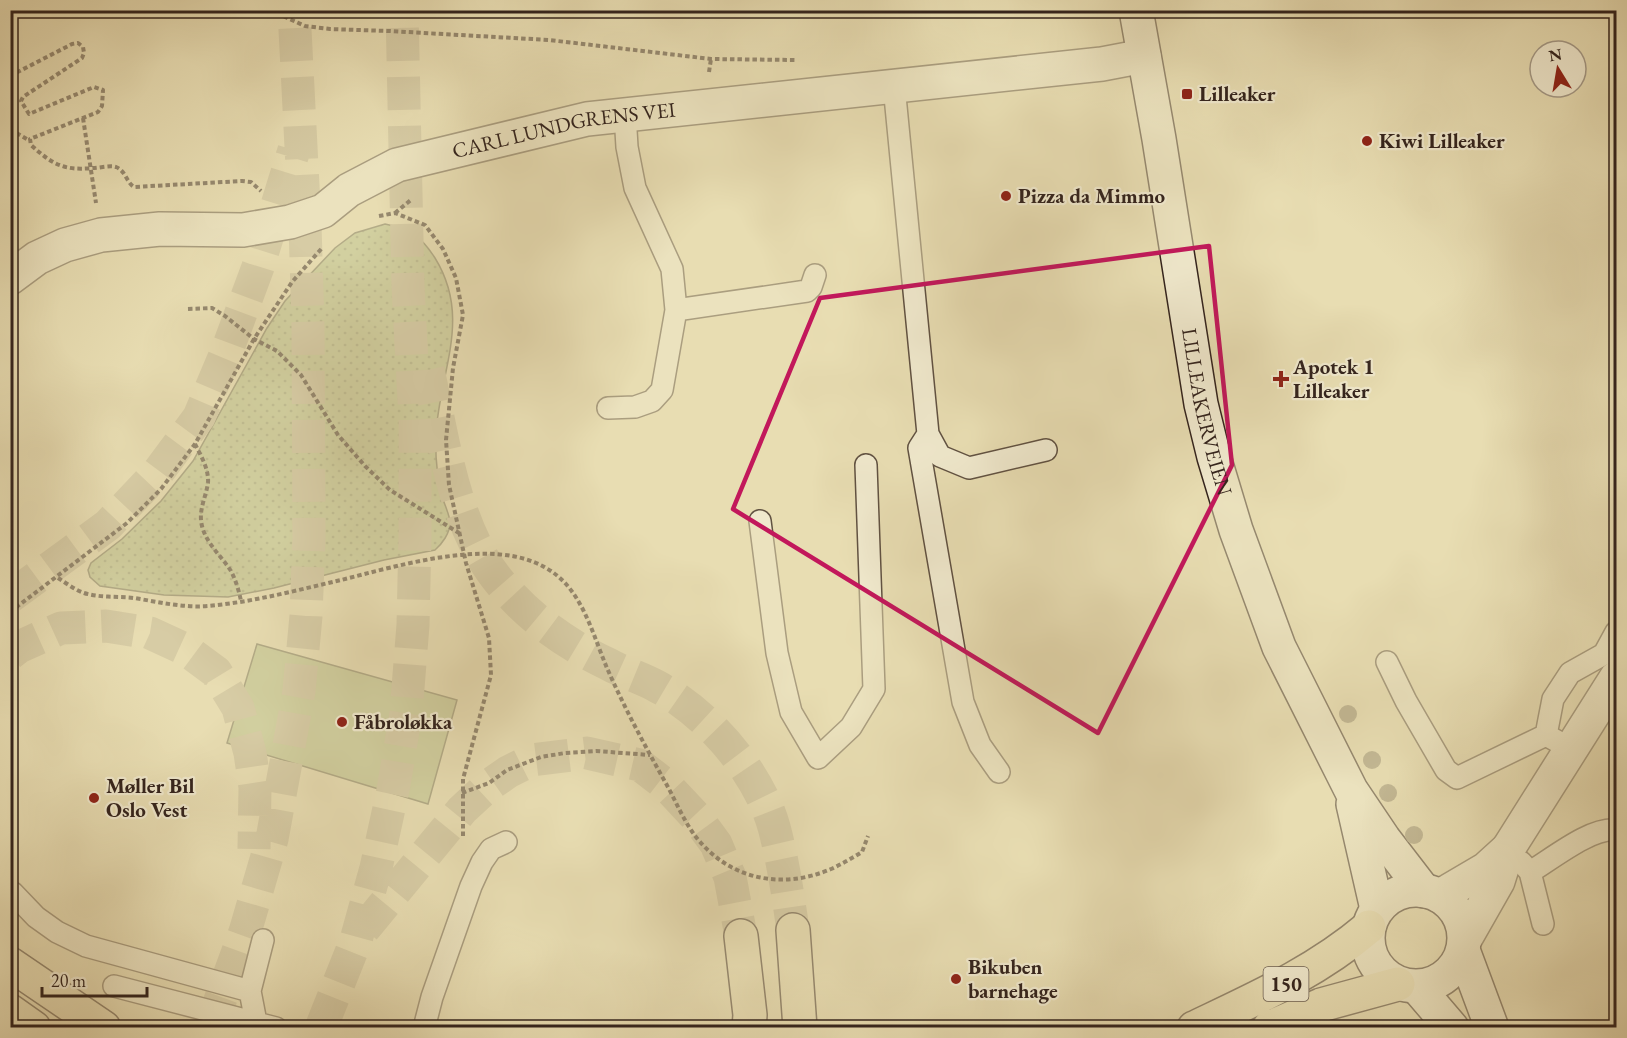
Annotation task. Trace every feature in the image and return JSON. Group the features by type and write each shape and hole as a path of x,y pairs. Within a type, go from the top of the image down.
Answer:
{"highway":[{"name":"150","path":"1194,1028 1307,972 1341,950 1373,918"},
{"path":"793,930 800,1028"},
{"path":"741,936 750,1015 749,1028"},
{"path":"10,964 104,1028"},
{"name":"150","path":"1269,1028 1321,1005 1408,986"},
{"path":"10,1011 34,1028"}],"street":[{"name":"LILLEAKERVEIEN","path":"1136,10 1201,404 1214,458 1236,530 1279,647 1351,790 1384,839 1432,894"},
{"name":"CARL LUNDGRENS VEI","path":"10,278 37,258 86,238 108,233 160,229 243,230 290,222 323,211 349,190 397,165 587,119 1102,64 1144,56"},
{"path":"1408,986 1432,984 1446,977 1457,964 1464,944 1498,881 1508,849 1558,742 1617,678"},
{"name":"LILLEAKERVEIEN","path":"1351,790 1373,918"},
{"path":"1432,894 1486,868 1508,849"},
{"path":"1452,1028 1408,986 1386,977 1370,955 1367,941 1373,918 1387,900 1398,893 1411,890 1432,894 1450,904 1458,914 1463,926 1464,944 1492,1028"}],"lane":[{"path":"894,86 927,434 940,456 969,468 1046,450"},
{"path":"608,408 635,407 652,400 662,390 676,310 672,269 635,188 627,147 625,114"},
{"path":"676,310 807,291 811,287 814,275"},
{"path":"927,434 919,448 963,702 980,745 999,772"},
{"path":"760,521 777,653 786,693 791,712 818,758 851,727 874,689 866,465"},
{"path":"1387,662 1446,770 1457,778 1558,742 1553,699 1570,673 1604,654 1617,632"},
{"path":"1530,872 1595,833 1608,829 1617,830"},
{"path":"424,1028 432,997 471,886 491,849 506,842"},
{"path":"1508,849 1530,872 1543,924"},
{"path":"13,893 30,911 57,932 86,946 250,991"},
{"path":"263,940 250,991 266,1025"},
{"path":"114,986 266,1025"}],"path":[{"path":"270,10 305,26 330,29 388,30 549,40 711,58 799,60"},
{"path":"10,76 78,44 83,47 83,57 21,101 29,114 94,87 100,88 103,93 101,110 32,138 30,141"},
{"path":"83,118 93,184"},
{"path":"10,129 30,141 31,145 58,166 90,169 117,168 122,171 128,184 135,187 248,181 271,200 290,222"},
{"path":"373,217 395,213 425,225 443,249 456,278 463,315 453,368 446,440 449,484 464,556 489,638 491,675 463,779 464,868 471,886"},
{"path":"10,612 127,524 161,489 195,444 254,339 292,282 328,241"},
{"path":"188,309 212,308 254,339 277,351 301,375 338,435 390,490 459,533"},
{"path":"195,444 205,465 208,483 201,519 206,536 237,583 241,602"},
{"path":"58,578 82,592 165,604 206,606 241,602 290,592 435,557 494,555 531,559 550,570 571,588 615,687 650,754 697,837 714,855 736,870 759,879 779,881 803,878 831,869 862,852 868,836"},
{"path":"462,793 489,783 507,770 541,757 596,751 650,754"}],"highlighted area":[{"path":"1209,246 1232,465 1098,733 733,509 820,298"}],"green space":[{"path":"385,224 408,231 425,244 446,280 451,302 453,323 451,344 436,433 439,481 450,523 449,531 443,541 435,550 228,597 164,595 100,586 90,577 88,570 91,563 122,539 161,501 193,461 267,328 285,301 335,248 355,233"},
{"name":"Fåbroløkka","path":"257,644 457,700 428,804 227,743"}],"tunnel":[{"path":"210,1028 245,932 272,839 299,691 306,616 309,537 308,325 294,10"},
{"path":"321,1028 356,940 376,868 393,790 406,713 413,625 415,420 408,286 402,10"},
{"path":"10,597 108,525 159,471 199,417 258,267 294,150"},
{"path":"428,370 453,484 473,539 486,564 514,598 551,631 593,657 677,698 695,712 729,746 756,785 774,827 783,865 793,930"},
{"path":"10,654 19,647 61,628 106,626 150,633 185,649 216,672 238,708 250,753 255,787 254,849"},
{"path":"364,929 462,810 488,786 508,772 532,760 587,753 640,765 666,785 697,818 716,844 730,877 741,936"}],"tram line":[{"path":"574,10 713,16 783,15 852,10"}],"place":[{"name":"Lilleaker","path":"1187,94"},
{"name":"Kiwi Lilleaker","path":"1367,141"},
{"name":"Pizza da Mimmo","path":"1006,196"},
{"name":"Apotek 1 Lilleaker","path":"1281,379"},
{"name":"Fåbroløkka","path":"342,722"},
{"name":"Møller Bil Oslo Vest","path":"94,798"},
{"name":"Bikuben barnehage","path":"956,979"}]}
